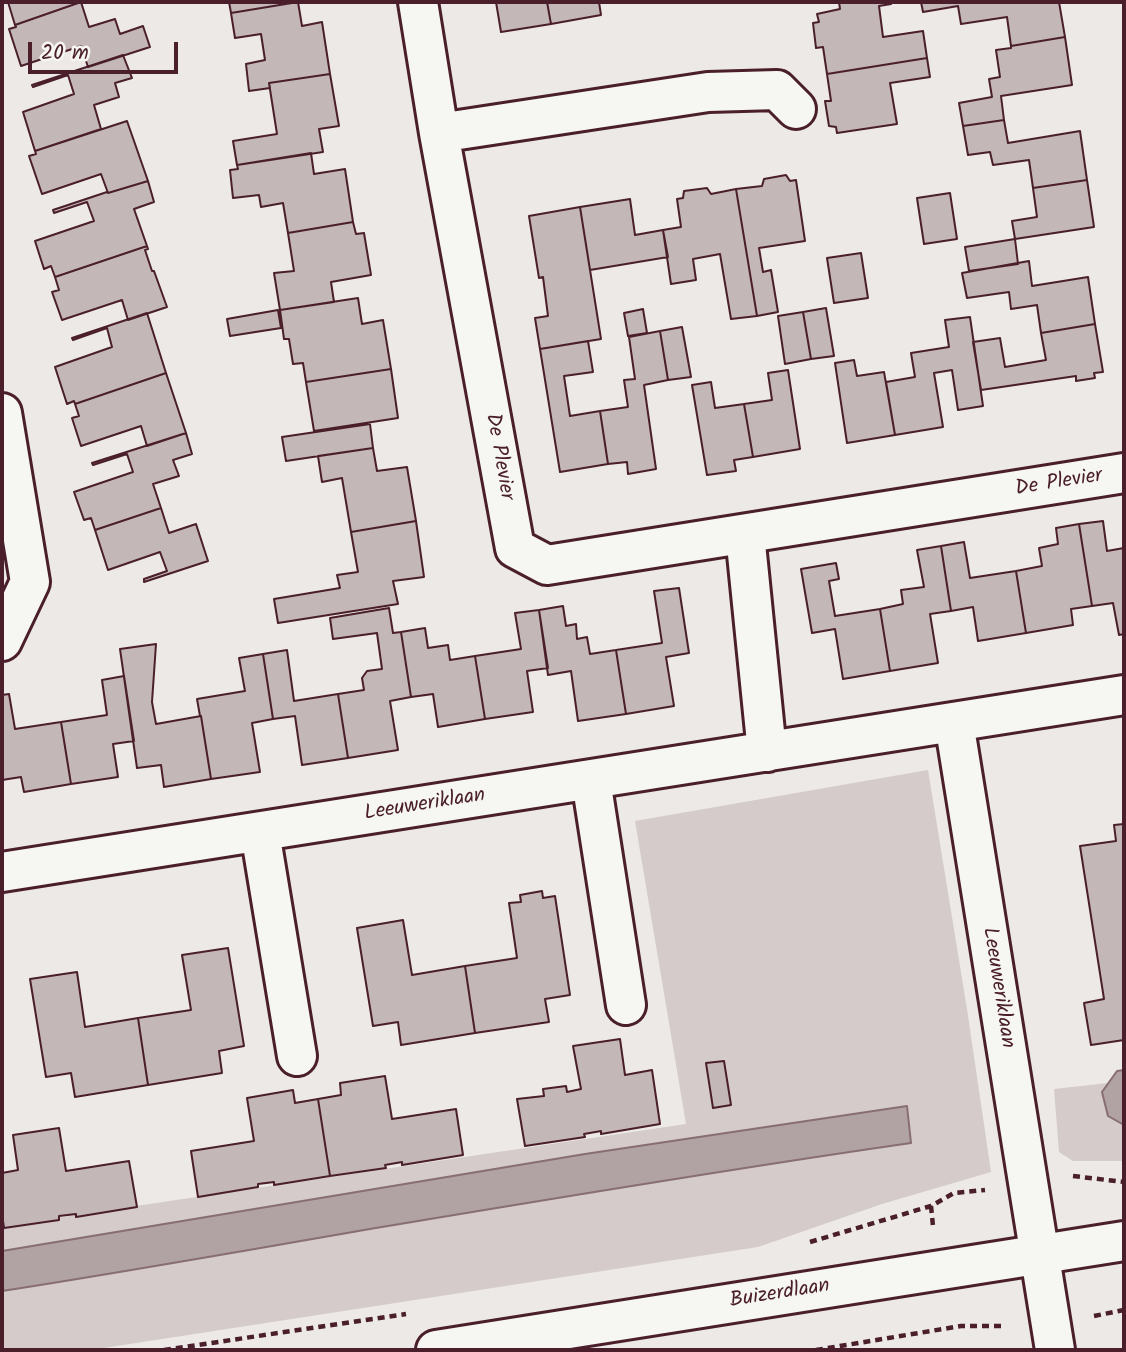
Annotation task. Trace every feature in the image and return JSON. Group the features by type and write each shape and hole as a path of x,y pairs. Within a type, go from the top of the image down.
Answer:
{"street":[{"name":"De Plevier","path":"418,2 439,133 515,548 547,565 1124,473"},
{"path":"439,133 708,92 777,90 796,109"},
{"path":"2,413 30,582 2,641"},
{"path":"745,534 767,752"},
{"name":"Leeuweriklaan","path":"2,872 1124,695"},
{"name":"Leeuweriklaan","path":"954,722 1053,1337"},
{"path":"591,780 626,1004"},
{"path":"260,832 297,1056"},
{"name":"Buizerdlaan","path":"436,1350 1124,1241"}],"path":[{"path":"1123,1182 1124,1193"},
{"path":"816,1350 961,1326 1015,1326 1053,1337 1124,1310"}],"shaded area":[{"path":"928,770 991,1172 882,1204 758,1247 91,1350 2,1350 2,1291 780,1162 910,1143 906,1106 585,1154 2,1251 2,1226 686,1124 635,821"},
{"path":"1124,1070 1124,1125 1108,1116 1102,1092 1117,1071"},
{"path":"1108,1083 1102,1092 1108,1116 1124,1125 1124,1161 1073,1161 1059,1152 1054,1089"},
{"path":"907,1106 911,1143 780,1162 2,1291 2,1251 585,1154"}],"building":[{"path":"8,2 81,2 15,25"},
{"path":"81,2 89,27 115,19 120,34 143,26 150,47 88,67 81,46 21,66 9,29"},
{"path":"229,2 298,2 231,13"},
{"path":"298,2 302,26 322,22 330,74 269,83 270,88 249,91 246,64 265,60 261,34 235,38 231,13"},
{"path":"496,2 547,2 551,24 501,32"},
{"path":"547,2 599,2 601,15 551,24"},
{"path":"839,2 891,2 879,6 883,37 923,31 927,58 827,74 823,47 816,48 813,23 819,22 817,14 840,9"},
{"path":"921,2 1059,2 1065,37 1011,46 1007,17 961,24 958,6 923,12"},
{"path":"1065,37 1072,85 1001,96 1004,120 963,126 959,103 992,97 989,79 1000,77 996,50"},
{"path":"123,55 132,78 115,83 119,97 94,105 101,129 35,151 23,112 74,94 68,75 33,87 32,85"},
{"path":"927,58 930,77 890,83 897,124 837,133 836,127 829,126 825,101 831,101 827,74"},
{"path":"330,74 339,126 319,129 323,152 237,165 233,141 277,134 269,83"},
{"path":"1004,120 1008,143 1080,131 1087,180 1033,188 1029,160 993,165 990,152 968,155 963,126"},
{"path":"127,121 148,181 108,193 101,174 42,194 29,156 36,154 35,151"},
{"path":"311,153 314,174 345,169 353,222 288,233 283,203 261,207 259,195 233,198 230,170 238,169 237,165"},
{"path":"786,175 790,181 796,180 805,241 759,248 763,272 771,270 778,312 757,316 736,189 762,186 764,179"},
{"path":"1087,180 1094,227 1015,239 1012,221 1037,217 1033,188"},
{"path":"148,181 154,202 134,209 147,246 55,277 51,266 44,269 35,241 94,221 87,202 54,213 53,210"},
{"path":"707,188 711,194 736,189 757,316 731,319 720,254 693,259 696,280 671,284 663,230 681,227 677,199 683,198 684,191"},
{"path":"950,193 957,239 924,244 917,198"},
{"path":"630,199 635,235 663,230 668,257 590,270 580,207"},
{"path":"580,207 601,339 540,349 535,318 548,316 543,277 539,278 529,216"},
{"path":"353,222 356,234 364,233 371,275 331,282 334,302 280,310 274,273 294,271 288,233"},
{"path":"1015,239 1018,264 969,271 965,247"},
{"path":"147,246 148,249 145,250 167,307 128,320 122,300 62,320 52,292 59,290 55,277"},
{"path":"861,253 868,298 834,303 827,258"},
{"path":"1029,261 1032,286 1088,277 1095,324 1041,333 1037,305 1011,309 1009,292 967,298 962,273"},
{"path":"358,298 362,324 383,320 391,369 306,382 303,363 293,364 289,339 284,339 280,310"},
{"path":"826,308 834,356 811,359 803,312"},
{"path":"643,309 647,333 628,336 624,313"},
{"path":"278,310 281,328 230,336 227,319"},
{"path":"803,312 811,359 785,364 778,316"},
{"path":"147,313 166,373 75,404 74,401 67,404 55,367 112,347 107,328 73,340 72,338"},
{"path":"970,317 983,406 958,410 952,370 934,373 943,427 895,435 886,382 915,377 911,353 949,347 945,320"},
{"path":"1095,324 1103,372 1094,373 1095,378 1076,381 1076,376 981,390 973,342 1000,338 1005,367 1046,360 1041,333"},
{"path":"682,327 691,377 668,380 660,331"},
{"path":"660,331 668,380 644,385 656,469 628,474 627,462 608,464 600,411 628,407 624,380 635,379 629,337"},
{"path":"588,341 593,372 564,376 570,416 600,411 608,464 560,472 540,349"},
{"path":"854,360 857,376 884,372 895,435 847,443 835,363"},
{"path":"391,369 398,418 314,431 306,382"},
{"path":"788,370 800,449 753,457 744,404 772,400 768,373"},
{"path":"166,373 186,433 147,446 141,426 81,446 72,418 79,416 75,404"},
{"path":"711,382 715,408 744,404 753,457 734,460 736,471 707,475 692,385"},
{"path":"370,424 373,448 286,461 282,437"},
{"path":"186,433 192,454 173,460 179,476 153,484 161,508 95,530 91,518 84,520 74,492 133,472 127,454 93,465 92,463"},
{"path":"373,448 377,471 407,467 416,521 351,532 342,478 322,482 318,456"},
{"path":"161,508 169,533 196,524 208,561 144,582 144,579 167,571 160,552 108,570 95,530"},
{"path":"416,521 424,577 393,581 398,604 278,623 274,599 340,588 337,575 358,572 351,532"},
{"path":"1103,521 1107,551 1124,548 1124,634 1119,635 1113,603 1092,606 1079,524"},
{"path":"1079,524 1092,606 1071,609 1073,625 1026,633 1016,571 1042,566 1039,548 1058,544 1056,528"},
{"path":"964,542 970,578 1016,571 1026,633 978,641 973,607 951,611 941,546"},
{"path":"941,546 951,611 930,614 938,663 890,671 880,609 903,604 901,590 924,587 917,550"},
{"path":"836,563 839,579 829,581 835,616 880,609 890,671 843,679 835,629 812,633 801,569"},
{"path":"679,588 689,653 666,657 674,706 626,714 616,650 662,643 654,591"},
{"path":"563,606 566,626 576,624 577,639 587,637 590,654 616,650 626,714 578,721 571,671 548,675 539,610"},
{"path":"389,608 393,633 401,632 411,697 390,701 398,750 348,758 338,694 364,690 362,678 367,671 382,669 377,633 333,639 330,618"},
{"path":"539,610 548,668 527,671 533,712 485,719 475,656 521,649 515,613"},
{"path":"425,628 428,648 448,645 450,660 475,656 485,719 438,727 433,694 411,697 401,632"},
{"path":"156,644 152,702 156,724 201,716 211,779 164,787 161,765 137,768 120,649"},
{"path":"287,650 294,701 338,694 348,758 302,765 295,716 273,719 263,654"},
{"path":"263,654 273,719 252,723 260,772 211,779 197,699 245,691 239,658"},
{"path":"124,676 134,741 113,744 118,777 71,784 61,722 107,715 102,680"},
{"path":"9,694 15,729 61,722 71,784 24,792 21,777 2,780 2,695"},
{"path":"1124,824 1124,1040 1091,1045 1084,1003 1104,999 1080,846 1116,841 1114,825"},
{"path":"542,891 543,898 555,896 570,995 545,999 549,1022 475,1033 465,966 517,958 509,903 521,902 520,895"},
{"path":"403,920 412,975 465,966 475,1033 401,1045 398,1022 373,1026 357,928"},
{"path":"228,948 244,1046 219,1051 222,1073 148,1085 138,1018 191,1010 182,955"},
{"path":"77,972 85,1027 138,1018 148,1085 75,1097 71,1073 46,1077 30,979"},
{"path":"620,1039 625,1075 652,1070 660,1124 601,1134 601,1131 584,1134 585,1137 525,1146 517,1099 544,1096 543,1089 566,1086 567,1092 581,1089 573,1046"},
{"path":"724,1061 731,1105 713,1108 706,1063"},
{"path":"385,1076 392,1119 456,1109 463,1155 402,1165 402,1162 385,1165 386,1168 330,1176 318,1099 341,1095 340,1083"},
{"path":"293,1090 295,1103 318,1099 330,1176 274,1185 274,1182 258,1184 258,1187 198,1197 191,1151 254,1141 247,1098"},
{"path":"59,1128 66,1171 129,1161 137,1207 76,1217 76,1214 59,1216 59,1220 4,1228 2,1173 18,1170 13,1135"}]}
